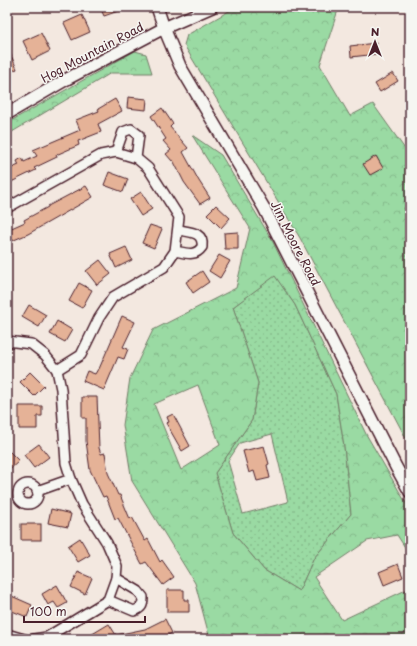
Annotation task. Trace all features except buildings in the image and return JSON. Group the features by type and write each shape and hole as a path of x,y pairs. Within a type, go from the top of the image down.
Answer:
{"street":[{"name":"Jim Moore Road","path":"157,7 180,66 264,208 410,492"},
{"name":"Hog Mountain Road","path":"7,114 67,79 164,28 212,7"},
{"path":"116,152 122,132 131,128 139,135 136,158"},
{"path":"7,208 101,155 116,152 136,158 148,168 179,217 179,230 175,251 164,267 113,297 99,318 81,355 57,370"},
{"path":"175,251 193,254 198,252 202,247 201,238 198,234 179,230"},
{"path":"7,341 31,344 45,355 57,370 61,389 66,463 70,479 82,504 107,544 117,566 116,578 108,600 47,636 34,639"},
{"path":"37,490 70,479"},
{"path":"108,600 134,611 139,609 144,604 143,597 138,590 116,578"},
{"path":"7,634 24,639"}],"green space":[{"path":"236,7 339,7 320,65 350,116 373,104 410,156 410,204 404,208 410,220 410,446 300,238 184,45 187,35"},
{"path":"135,51 146,54 152,73 111,73 7,135 7,123"},
{"path":"192,135 221,155 272,240 366,434 410,510 410,555 397,535 367,541 314,577 342,620 410,588 410,639 210,639 195,583 132,481 123,425 130,378 153,330 236,288 250,228","holes":["275,276 295,305 336,394 344,446 351,514 314,558 299,591 264,570 233,533 215,473 252,420 258,383 233,307","198,385 220,445 181,470 154,404"]},
{"path":"275,275 295,305 336,394 344,446 351,514 314,558 299,591 264,570 233,533 215,473 252,420 258,383 233,307","holes":["272,434 288,502 243,514 228,461 240,443"]}]}
